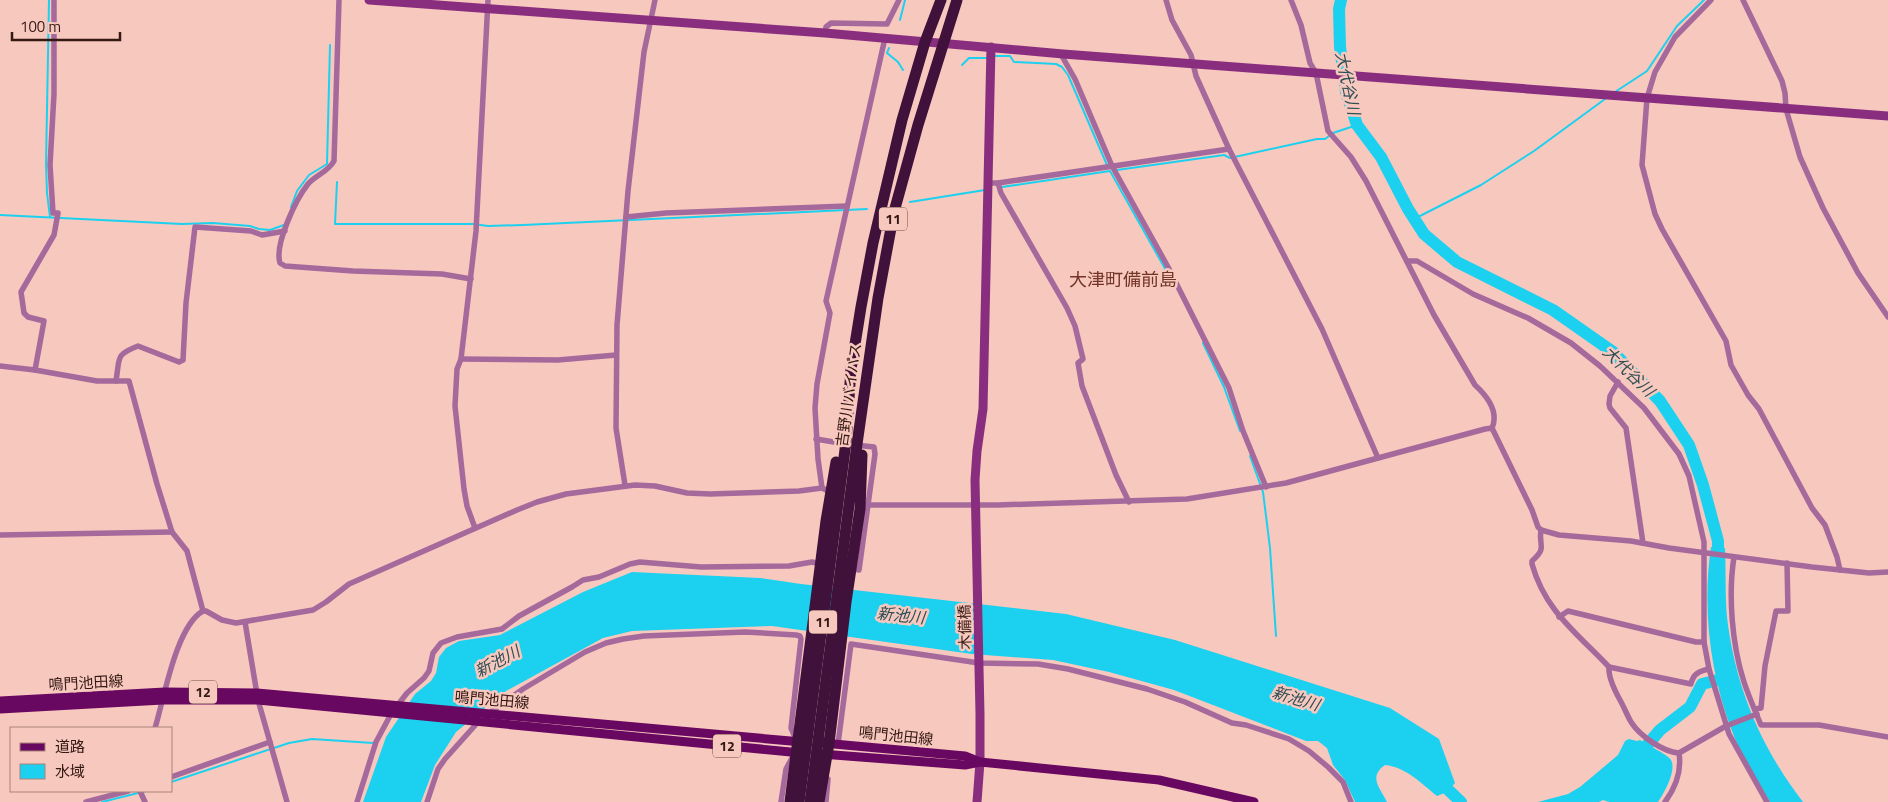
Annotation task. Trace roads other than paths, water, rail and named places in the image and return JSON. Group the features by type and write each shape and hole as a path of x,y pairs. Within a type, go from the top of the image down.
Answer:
{"highway":[{"name":"吉野川バイパス","path":"810,802 851,443 851,369 861,307 879,216 902,120 925,42 941,0"},
{"name":"吉野川バイパス","path":"793,799 851,443 861,413 878,298 894,212 942,44 957,0"},
{"path":"793,799 796,747 811,650 826,521 851,443"},
{"name":"11","path":"831,747 840,655 860,509 851,443"},
{"path":"819,802 831,747"}],"main road":[{"name":"鳴門池田線","path":"0,709 164,696"},
{"name":"鳴門池田線","path":"0,701 164,696 258,697 398,710 486,713 796,747"},
{"name":"鳴門池田線","path":"398,710 476,722 796,747 831,747 965,756 980,762 1159,780 1254,802"},
{"name":"鳴門池田線","path":"831,747 965,765 980,762"}],"street":[{"path":"35,370 44,321 28,317 24,313 21,292 57,227 58,213 53,214 50,165 54,94 54,0"},
{"path":"339,0 334,161 330,168 308,184 298,200 285,231 279,259 280,263 285,266 353,271 442,274 471,279"},
{"path":"369,0 488,5 651,21 825,33 1063,54 1888,116"},
{"path":"625,485 616,428 618,381 616,356 626,217 644,52 655,0"},
{"path":"825,33 826,26 831,23 888,24 899,0"},
{"path":"1166,0 1172,20 1194,64 1196,76 1229,149 1322,329 1378,458"},
{"path":"1290,0 1301,25 1310,63 1320,73 1328,131 1351,157 1366,181 1434,315 1475,385 1485,394 1491,405 1495,422 1492,428"},
{"path":"1711,0 1674,37 1655,72 1647,98 1642,165 1655,214 1662,229 1726,341 1731,365 1748,395 1759,409 1812,508 1825,525 1840,570"},
{"path":"1743,0 1782,81 1786,108 1800,157 1823,208 1858,273 1888,317"},
{"path":"475,528 467,506 464,489 455,406 457,369 461,359 478,215 488,5"},
{"path":"822,488 816,439 817,384 830,313 826,301 885,38"},
{"name":"木備橋","path":"977,802 980,762 975,480 977,451 984,409 993,183 991,47"},
{"path":"1063,54 1063,58 1075,79 1112,166 1168,267 1229,388 1243,431 1266,487"},
{"path":"993,183 1229,149"},
{"path":"993,183 1002,193 1067,308 1075,326 1083,360 1078,363 1082,386 1116,475 1129,502"},
{"path":"626,217 666,213 847,206"},
{"path":"116,381 120,356 123,352 138,346 179,362 183,360 186,303 195,227 251,231 262,235 285,231"},
{"path":"1408,261 1417,261 1473,294 1528,318 1571,343 1618,382 1644,408 1679,454 1689,476 1706,553 1704,642 1709,669 1727,726 1742,759 1767,802"},
{"path":"461,359 558,360 616,356"},
{"path":"0,366 35,370 97,382 130,381 157,484 172,532 186,551 203,611"},
{"path":"1618,382 1610,396 1609,404 1626,428 1643,543"},
{"path":"155,727 184,632 197,615 203,611 225,621 236,623 313,610 349,584 475,528 537,502 554,497 625,485 655,486 687,493 710,494 799,491 822,488 868,505 976,505 1187,499 1266,487 1485,428 1492,428"},
{"path":"1492,428 1541,530 1541,553 1532,561 1532,564 1543,594 1559,617 1609,667 1691,684 1692,677 1695,674 1709,669"},
{"path":"357,802 376,742 407,693 429,671 433,653 441,643 457,637 502,629 519,616 583,580 599,577 630,564 640,562 701,567 789,566 812,562 859,570 874,447 868,448 816,439"},
{"path":"1541,530 1559,535 1620,540 1840,570 1869,573 1888,572"},
{"path":"0,535 172,532"},
{"path":"1730,556 1731,590 1738,658 1744,682 1761,725 1819,725 1888,736"},
{"path":"1609,667 1615,691 1631,722 1642,734 1672,752 1680,753 1727,726 1755,713 1761,708 1765,666 1776,612 1788,611 1787,563"},
{"path":"1559,617 1568,611 1696,642 1704,642"},
{"path":"245,622 258,697 287,802"},
{"path":"427,802 438,770 476,722 486,713 523,689 586,652 606,643 644,636 745,632 796,635 800,636 801,639 791,728 796,747 786,769 781,802"},
{"path":"826,802 831,747 851,644 1068,669 1146,689 1185,702 1232,724 1269,732 1289,739 1310,751 1328,766 1343,782 1351,802"},
{"path":"172,777 270,742"},
{"path":"1665,802 1676,787 1681,762 1680,753"},
{"path":"86,802 124,792"}],"water":[{"path":"1711,547 1725,548 1727,617 1736,667 1743,692 1752,715 1775,760 1803,802 1770,802 1744,759 1724,709 1713,664 1708,617 1707,593"},
{"path":"632,572 760,578 1066,614 1175,640 1390,708 1439,739 1455,783 1447,792 1437,796 1407,773 1393,766 1385,765 1380,769 1376,778 1387,802 1355,802 1345,780 1333,765 1327,748 1318,741 1306,741 1174,690 1109,672 1053,660 972,654 772,626 632,631 603,638 506,691 456,732 435,765 421,802 363,802 386,737 415,694 431,681 436,673 439,657 446,648 459,641 500,635 583,592"},
{"path":"1629,739 1640,740 1671,760 1671,776 1658,802 1609,802 1603,800 1599,802 1538,802 1568,794 1580,787 1618,755 1625,741"}],"waterway":[{"path":"49,0 46,164 50,217"},
{"path":"900,20 905,0"},
{"name":"大代谷川","path":"1341,0 1339,9 1340,47 1346,92 1357,125 1381,157 1408,209 1424,234 1457,262 1553,310 1613,352 1660,401 1689,445 1703,485 1718,541 1718,563"},
{"path":"1615,92 1647,71 1677,26 1704,0"},
{"path":"291,207 297,191 309,175 327,164 330,45"},
{"path":"889,48 887,53 898,62 903,70"},
{"path":"994,56 1010,56 1014,62 1056,64 1062,67 1068,75 1107,165"},
{"path":"962,65 969,58 987,58"},
{"path":"1414,219 1481,185 1534,151 1605,99"},
{"path":"1117,170 1224,155 1230,158 1317,139 1325,139 1333,133 1357,125"},
{"path":"1002,187 1110,171 1172,281"},
{"path":"337,182 335,224 473,224 488,226 867,209"},
{"path":"910,202 985,190"},
{"path":"0,215 182,224 213,223 250,226 270,230 284,225"},
{"path":"1203,343 1224,387 1240,431"},
{"path":"1250,456 1263,492 1270,548 1276,636"},
{"name":"新池川","path":"1637,757 1660,730 1690,707 1702,684 1726,678"},
{"path":"172,782 289,743 312,739 373,743"},
{"name":"新池川","path":"1438,780 1461,802"},
{"path":"102,802 142,792"}],"district":[{"name":"大津町備前島","path":"1123,280"}]}
